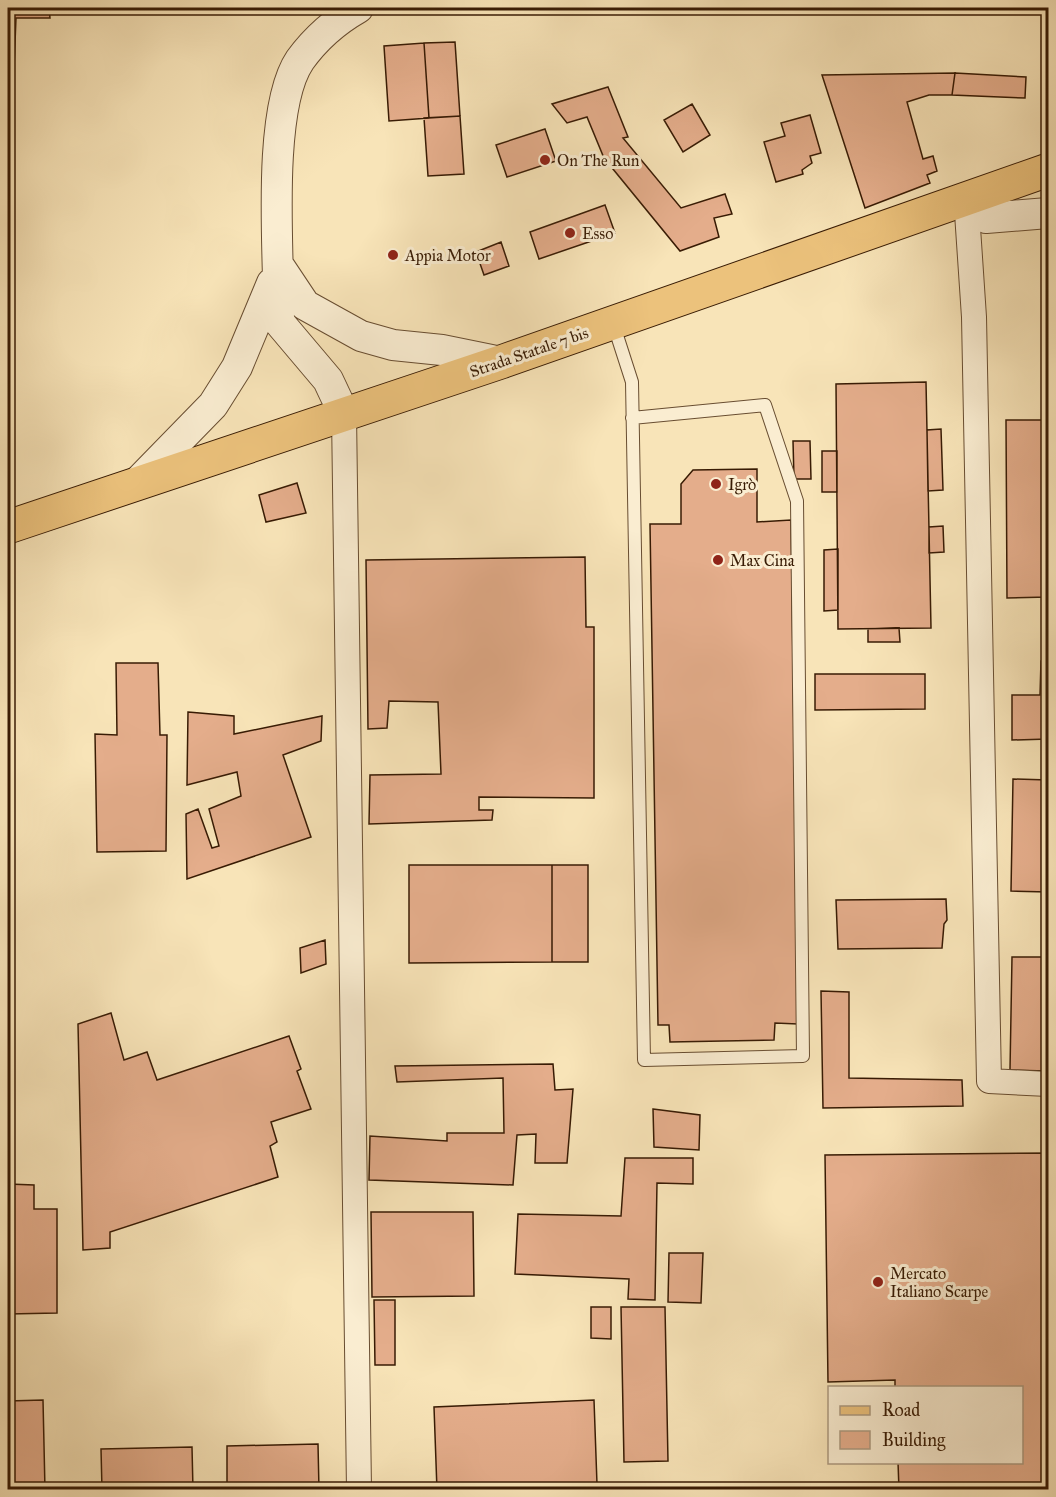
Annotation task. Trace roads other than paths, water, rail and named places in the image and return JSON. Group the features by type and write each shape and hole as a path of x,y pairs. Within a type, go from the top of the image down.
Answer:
{"main road":[{"name":"Strada Statale 7 bis","path":"8,526 501,362 1048,170"}],"street":[{"path":"358,8 339,19 300,60 283,102 278,162 279,322 328,380 344,414 359,1490"},
{"path":"966,198 986,218 1048,213"},
{"path":"966,198 974,317 989,1081 1048,1084"},
{"path":"279,266 305,305 361,336 393,345 442,350 501,362"},
{"path":"135,485 213,405 237,367 279,266"}],"lane":[{"path":"613,323 632,382 632,418 644,1060 802,1056 797,501 765,405 632,418"}],"place":[{"name":"On The Run","path":"545,160"},
{"name":"Esso","path":"570,233"},
{"name":"Appia Motor","path":"393,255"},
{"name":"Igrò","path":"716,484"},
{"name":"Max Cina","path":"718,560"},
{"name":"Mercato Italiano Scarpe","path":"878,1282"}]}
